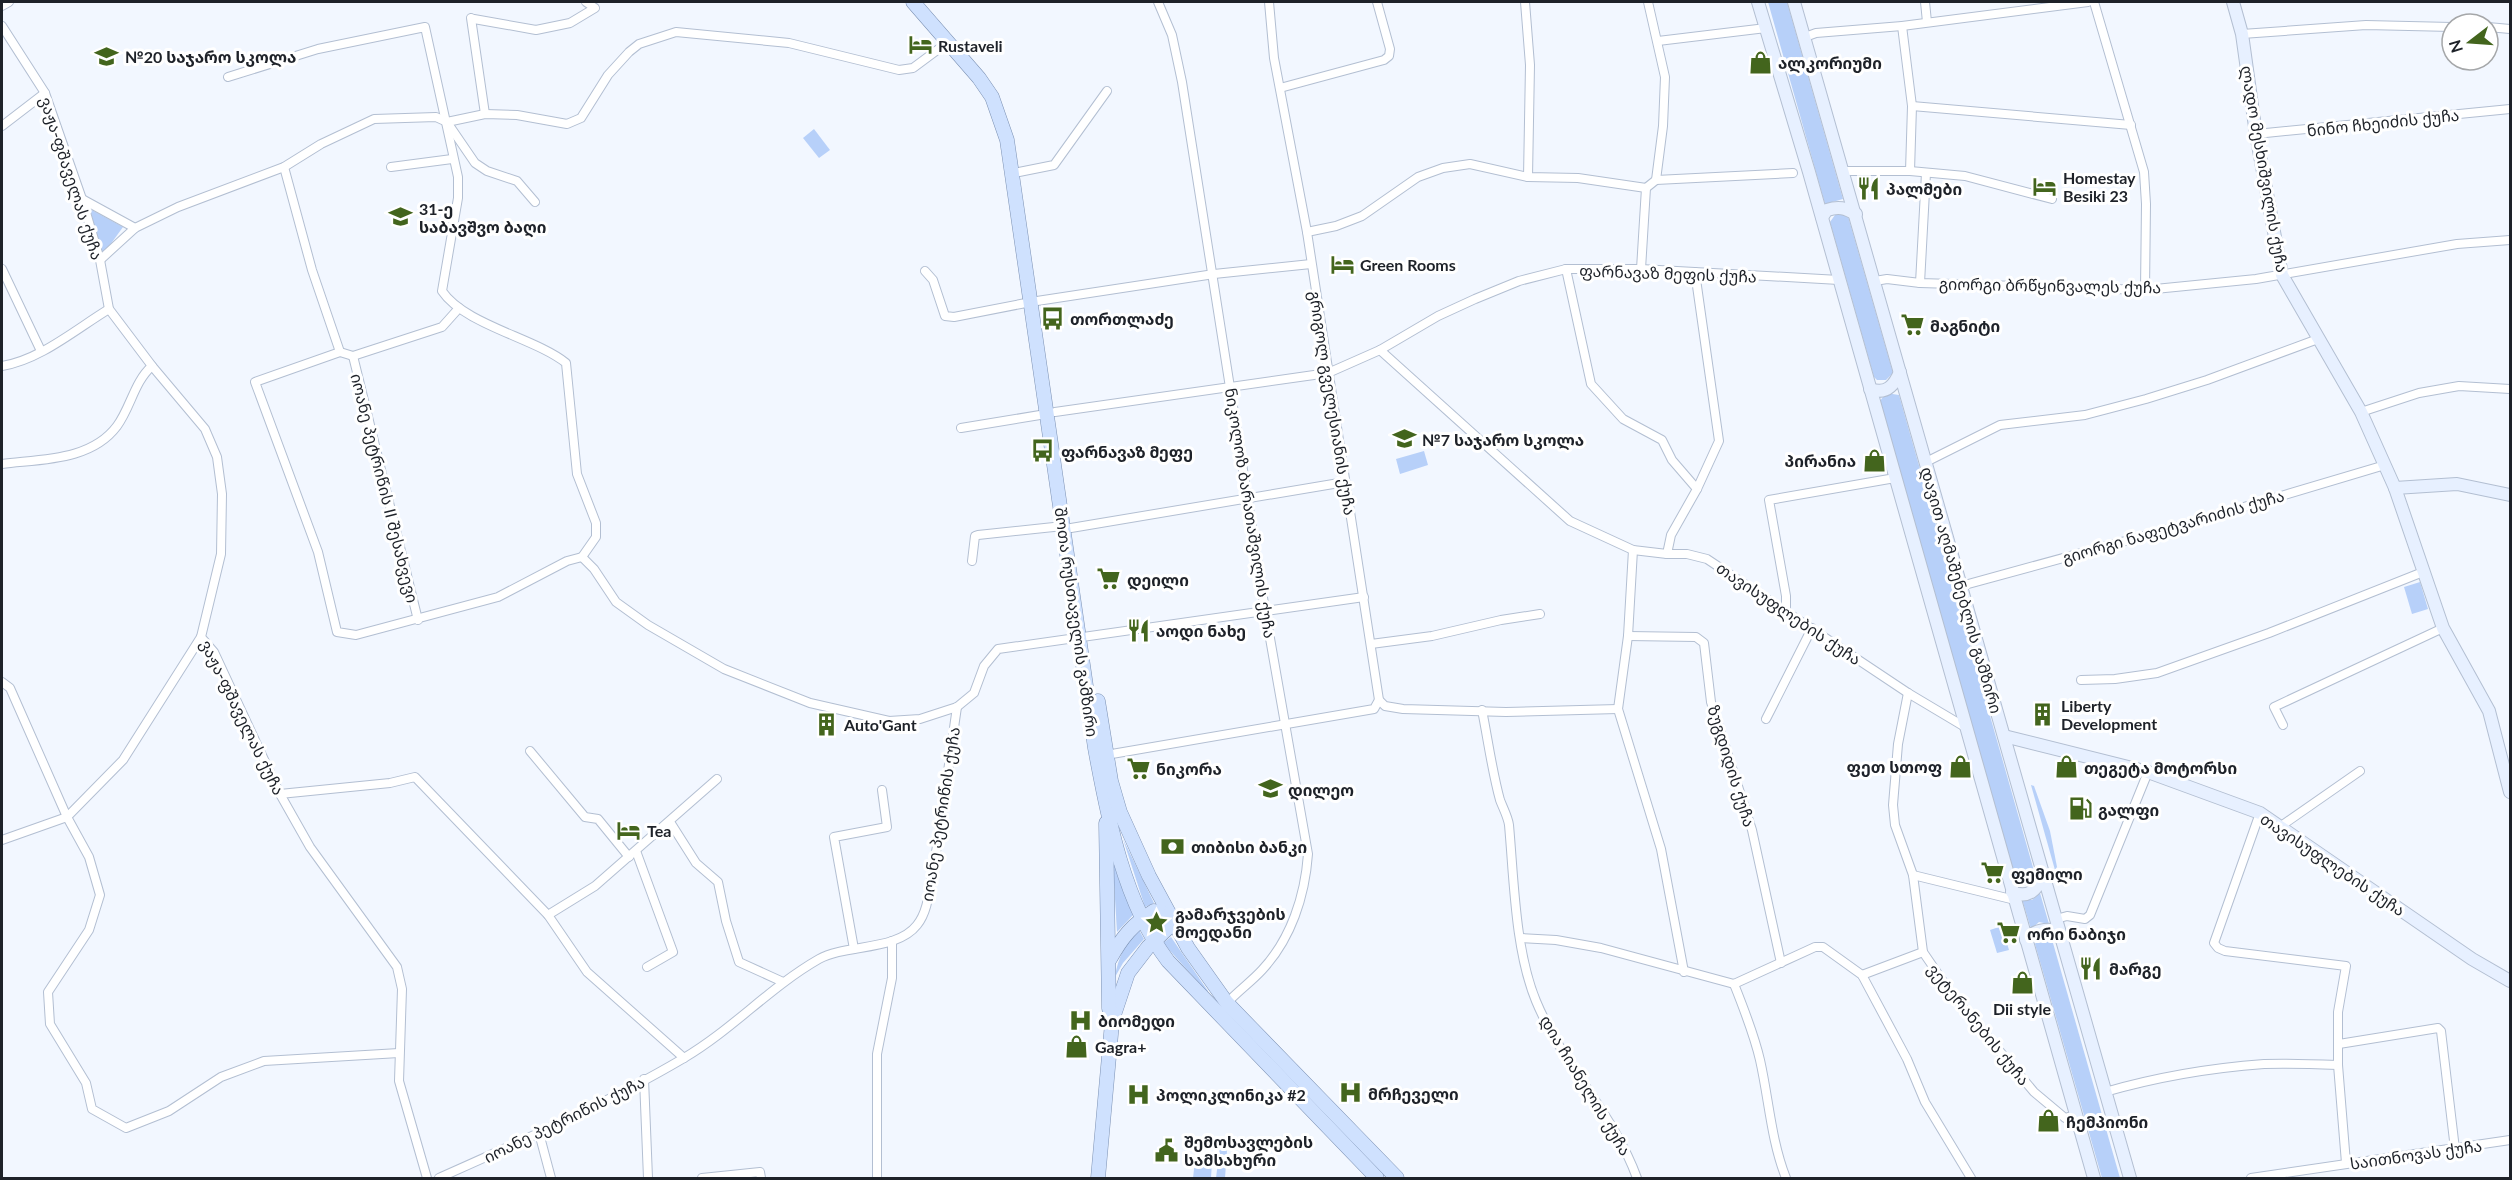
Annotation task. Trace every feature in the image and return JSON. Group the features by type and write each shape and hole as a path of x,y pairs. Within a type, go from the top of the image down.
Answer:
{"main road":[{"name":"შოთა რუსთაველის გამზირი","path":"913,2 979,78 992,97 1000,117 1012,171 1034,301 1084,637 1106,755 1120,812 1169,915 1205,974 1227,1003 1396,1179"},
{"name":"შოთა რუსთაველის გამზირი","path":"922,2 986,78 997,95 1013,134 1034,301"},
{"name":"დავით აღმაშენებლის გამზირი","path":"1758,2 1822,217 2094,1179"},
{"name":"დავით აღმაშენებლის გამზირი","path":"1794,2 2130,1179"},
{"name":"ლადო მესხიშვილის ქუჩა","path":"2233,2 2242,34 2256,134 2282,275 2361,412 2396,488 2444,628 2489,711 2511,792"},
{"path":"1822,217 1827,210 1835,207 1845,208 1856,214"},
{"path":"1870,388 1877,391 1887,390 1895,385 1900,372"},
{"path":"2396,488 2457,484 2511,495"},
{"name":"შოთა რუსთაველის გამზირი","path":"1084,637 1095,748 1106,806 1131,890 1154,942 1204,1000 1377,1179"},
{"name":"თავისუფლების ქუჩა","path":"2004,736 2148,772 2260,813 2472,959 2511,981"},
{"path":"1106,806 1108,1008 1112,1023"},
{"path":"2013,896 2030,894 2037,888 2044,876"},
{"path":"1098,1179 1112,1023 1128,973 1134,963 1167,929 1169,915 1154,911 1142,918 1122,937 1109,960"},
{"path":"2026,940 2032,933 2057,925"}],"street":[{"path":"2,6 9,2"},
{"path":"485,114 472,18 536,30 570,23 595,8 586,2"},
{"name":"ნიკოლოზ ბარათაშვილის ქუჩა","path":"1158,2 1172,35 1182,82 1265,610 1308,854 1306,878 1287,937 1262,970 1227,1003"},
{"name":"გრიგოლ გველესიანის ქუჩა","path":"1269,2 1274,58 1307,232 1379,700"},
{"path":"1280,88 1384,60 1389,56 1377,2"},
{"path":"1525,2 1530,86 1528,177"},
{"path":"1648,2 1665,77 1663,126 1656,180"},
{"path":"1925,2 1927,22"},
{"path":"1804,37 1816,33 1902,26 2088,2"},
{"path":"2094,2 2144,172 2145,290"},
{"path":"2242,34 2366,25 2440,27"},
{"path":"1902,26 1912,106 1910,171"},
{"name":"ვაჟა-ფშაველას ქუჩა","path":"2,27 45,93 82,199 100,260 109,309 152,366 205,429 217,457 222,494 221,554 201,637 214,652 280,795 310,847 397,967 402,989 399,1081 426,1175"},
{"path":"228,77 318,50 425,27 447,122 452,159 458,177 458,198 442,291 447,299 459,308 566,363 577,474 596,523 596,537 582,557 594,569 616,602 648,624 724,669 810,703 889,721 920,720 957,707"},
{"path":"1658,41 1766,28"},
{"path":"447,122 485,114 517,115 567,124 580,118 608,75 629,52 639,44 676,32 789,43 899,70 913,68 948,42"},
{"path":"1019,172 1054,165 1107,91"},
{"path":"2,126 45,93"},
{"path":"1912,106 2131,125"},
{"name":"ნინო ჩხეიძის ქუჩა","path":"2256,134 2511,109"},
{"path":"100,260 135,228 178,207 284,167 355,126 375,119 436,117 447,122 475,163 487,171 517,181 535,202"},
{"path":"391,167 452,159"},
{"path":"1307,232 1336,226 1362,216 1418,177 1443,168 1470,164 1528,177 1578,178 1646,188 1656,180 1793,173"},
{"path":"284,167 312,270 340,352"},
{"path":"1844,171 1910,171 1965,176 2052,199"},
{"path":"1920,283 1926,173"},
{"path":"1641,269 1646,188"},
{"path":"82,199 135,228"},
{"name":"გიორგი ბრწყინვალეს ქუჩა","path":"1875,281 1887,279 1920,283 2145,290 2282,275 2457,244 2511,240"},
{"path":"925,271 933,280 945,316 954,317 1034,301 1214,274 1311,264"},
{"path":"2,269 41,351"},
{"path":"1566,269 1591,384 1623,419 1662,440 1672,460 1697,489"},
{"name":"ფარნავაზ მეფის ქუჩა","path":"961,428 1328,373 1380,351 1438,316 1475,299 1519,281 1566,269 1641,269 1839,280"},
{"path":"1667,554 1671,535 1697,489 1719,441 1695,272"},
{"name":"იოანე პეტრიწის II შესახვევი","path":"459,308 442,327 353,356 340,352 255,382 318,552 337,632 356,635 498,597 567,561 582,557"},
{"path":"2,366 16,364 41,351 109,309"},
{"path":"1926,462 2000,425 2085,415 2146,399 2207,380 2318,339"},
{"name":"თავისუფლების ქუჩა","path":"1380,351 1570,521 1633,550 1688,554 1707,559 1908,693 1965,726"},
{"name":"იოანე პეტრიწის II შესახვევი","path":"353,356 418,620"},
{"path":"2,464 77,454 93,447 117,426 144,374 152,366"},
{"path":"2361,412 2419,393 2459,386 2511,389"},
{"name":"გიორგი ნაფეტვარიძის ქუჩა","path":"1961,586 2180,526 2385,465"},
{"path":"1786,611 1786,596 1769,500 1895,478"},
{"path":"972,561 973,542 975,536 978,535 1067,527 1345,482"},
{"path":"1633,550 1628,636 1618,709 1661,849 1683,972"},
{"path":"2081,680 2115,679 2157,673 2269,633 2423,572"},
{"path":"1084,637 1364,597"},
{"path":"1371,644 1432,636 1501,620 1540,614"},
{"path":"1766,718 1812,628"},
{"path":"2283,725 2274,707 2444,628"},
{"name":"ზუგდიდის ქუჩა","path":"1628,636 1696,637 1704,643 1711,702 1752,830 1781,963"},
{"path":"2,840 67,816 123,759 201,637"},
{"name":"იოანე პეტრიწის ქუჩა","path":"437,1179 539,1133 684,1058 719,1036 783,982 822,957 892,941 916,926 925,912 940,833 957,707 974,693 984,666 998,649 1084,637"},
{"path":"2,682 10,688 67,816 89,857 100,895 89,930 48,992 50,1024 86,1083 92,1109 126,1128 169,1111 221,1077 264,1061 399,1053"},
{"name":"ვეტერანების ქუჩა","path":"1908,693 1899,744 1893,804 1895,825 1913,875 1923,952 1951,993 2034,1092 2065,1118 2075,1115"},
{"path":"1106,755 1374,709 1379,700 1385,706 1403,709 1618,709"},
{"name":"დია ჩიანელის ქუჩა","path":"1482,710 1500,799 1509,822 1510,866 1521,938 1535,1000 1559,1045 1628,1151 1637,1179"},
{"path":"530,751 585,817 598,819 629,857"},
{"path":"2280,826 2360,771"},
{"path":"2057,925 2067,916 2085,919 2090,915 2148,772"},
{"path":"280,795 390,783 415,777 548,915 587,972 684,1058"},
{"path":"548,915 595,886 717,779"},
{"path":"854,949 834,837 887,827 882,790"},
{"path":"2260,813 2214,943 2225,951 2346,966 2338,1012 2338,1065 2346,1163"},
{"path":"670,822 696,863 718,882 726,921 739,962 783,982"},
{"path":"636,851 673,952 647,967"},
{"path":"1913,875 2013,896"},
{"path":"1521,938 1556,940 1601,948 1734,984 1819,946 1862,975 1907,1059 1925,1102 1971,1179"},
{"path":"877,1179 877,1054 892,978 892,941"},
{"path":"1862,975 1923,952"},
{"path":"1734,984 1760,1060 1770,1121 1786,1179"},
{"path":"2339,1044 2438,1028 2441,1031 2455,1149"},
{"path":"2105,1092 2150,1080 2218,1068 2266,1064 2338,1065"},
{"path":"644,1080 648,1179"},
{"path":"539,1133 551,1179"},
{"name":"საითნოვას ქუჩა","path":"2251,1179 2511,1140"},
{"path":"702,1179 760,1172 761,1179"},
{"path":"426,1175 437,1179"}],"shaded area":[{"path":"1768,2 1787,2 1843,199 1825,204"},
{"path":"814,129 830,150 819,158 803,138"},
{"path":"90,209 123,227 102,256"},
{"path":"1842,212 1848,216 1893,373 1886,380 1877,380 1874,377 1830,222 1835,215"},
{"path":"1886,393 1899,395 2036,878 2027,886 2017,883 1880,401"},
{"path":"1424,451 1428,465 1400,474 1396,459"},
{"path":"2420,582 2428,609 2412,614 2404,587"},
{"path":"2031,785 2034,786 2050,831 2057,867 2055,870"},
{"path":"1123,839 1154,903 1145,907"},
{"path":"1112,849 1133,915 1117,932"},
{"path":"2040,893 2049,924 2039,922 2031,929 2022,899 2032,900"},
{"path":"2002,926 2009,950 1997,953 1990,930"},
{"path":"1139,930 1144,939 1123,963 1115,977 1123,951"},
{"path":"2051,936 2120,1178 2102,1178 2035,944 2039,937"},
{"path":"1171,937 1208,991 1207,992 1163,943"},
{"path":"1220,1146 1227,1150 1225,1178 1216,1178"},
{"path":"1195,1161 1212,1162 1211,1178 1193,1178"}],"place":[{"name":"Rustaveli","path":"920,45"},
{"name":"№20 საჯარო სკოლა","path":"107,56"},
{"name":"ალკორიუმი","path":"1760,62"},
{"name":"Homestay Besiki 23","path":"2045,186"},
{"name":"პალმები","path":"1868,188"},
{"name":"31-ე საბავშვო ბაღი","path":"401,217"},
{"name":"Green Rooms","path":"1342,264"},
{"name":"თორთლაძე","path":"1052,318"},
{"name":"მაგნიტი","path":"1912,325"},
{"name":"№7 საჯარო სკოლა","path":"1404,439"},
{"name":"ფარნავაზ მეფე","path":"1043,451"},
{"name":"პირანია","path":"1874,460"},
{"name":"დეილი","path":"1109,579"},
{"name":"აოდი ნახე","path":"1138,630"},
{"name":"Liberty Development","path":"2043,714"},
{"name":"Auto'Gant","path":"826,724"},
{"name":"ფეთ სთოფ","path":"1960,766"},
{"name":"თეგეტა მოტორსი","path":"2066,767"},
{"name":"ნიკორა","path":"1138,768"},
{"name":"დილეო","path":"1270,789"},
{"name":"გალფი","path":"2080,809"},
{"name":"Tea","path":"629,830"},
{"name":"თიბისი ბანკი","path":"1173,846"},
{"name":"ფემილი","path":"1993,873"},
{"name":"გამარჯვების მოედანი","path":"1157,922"},
{"name":"ორი ნაბიჯი","path":"2009,933"},
{"name":"მარგე","path":"2091,968"},
{"name":"Dii style","path":"2022,983"},
{"name":"ბიომედი","path":"1080,1020"},
{"name":"Gagra+","path":"1077,1046"},
{"name":"მრჩეველი","path":"1350,1093"},
{"name":"პოლიკლინიკა #2","path":"1138,1094"},
{"name":"ჩემპიონი","path":"2048,1121"},
{"name":"შემოსავლების სამსახური","path":"1166,1150"}]}
